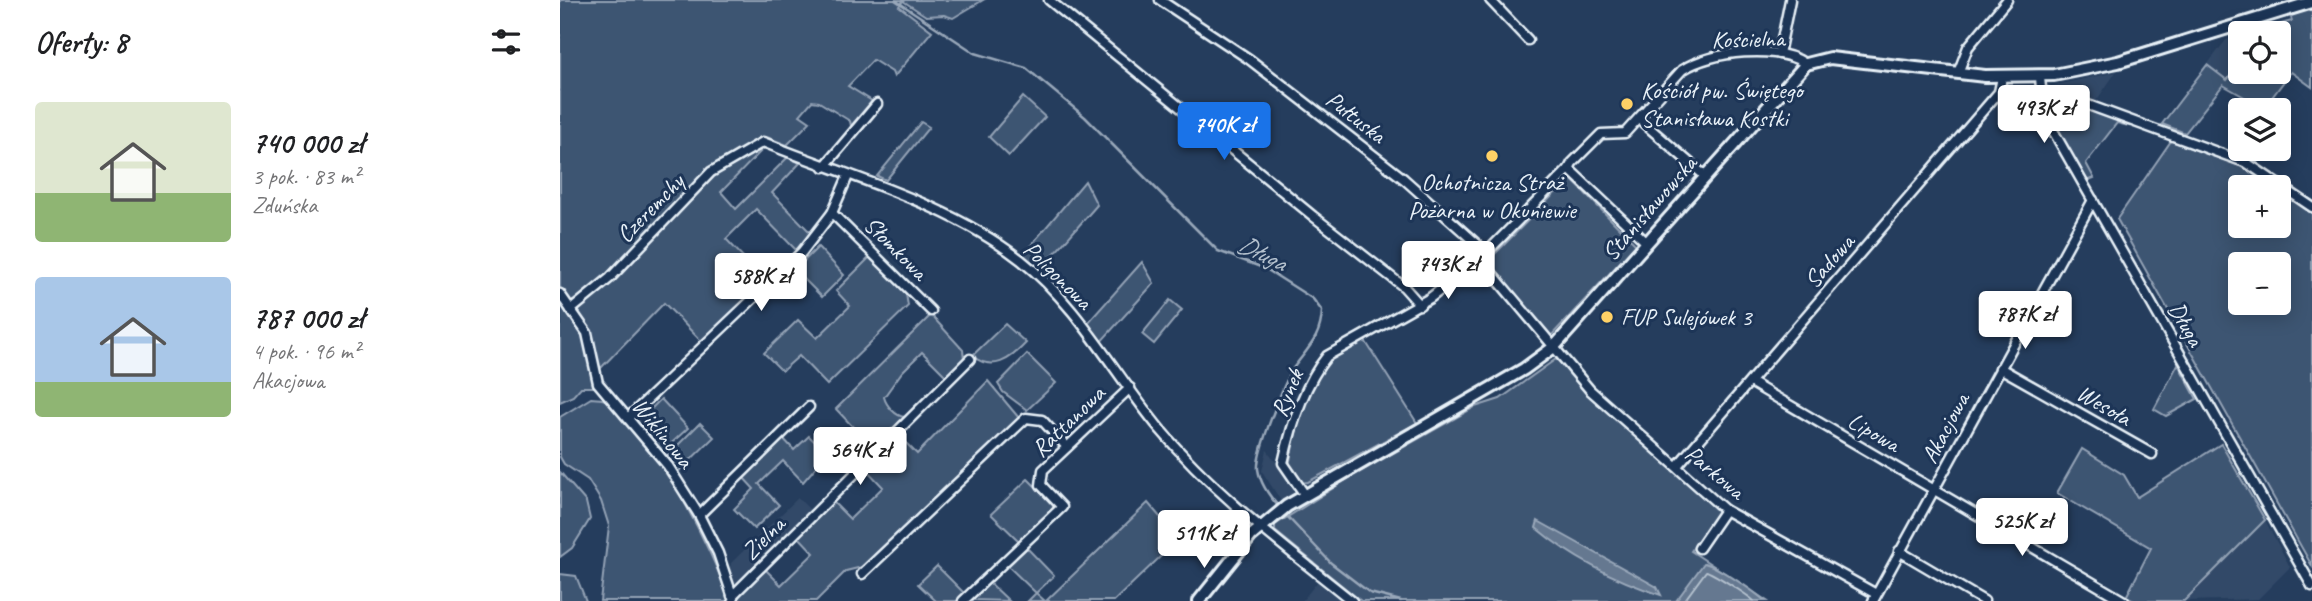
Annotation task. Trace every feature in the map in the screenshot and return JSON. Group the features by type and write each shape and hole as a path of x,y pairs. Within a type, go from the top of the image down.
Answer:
{"main road":[{"path":"1806,64 1830,58 2002,77 2040,77 2099,67 2312,2"},
{"name":"Stanisławowska","path":"1199,601 1260,528 1287,506 1524,369 1554,347 1806,64"}],"street":[{"path":"1049,0 1404,287 1420,305"},
{"name":"Pułtuska","path":"1160,0 1249,60 1404,179 1486,252"},
{"path":"1490,0 1528,40"},
{"path":"1779,54 1790,0"},
{"path":"1958,73 1968,47 2007,0"},
{"name":"Kościelna","path":"1570,169 1572,163 1601,134 1622,135 1682,70 1694,62 1715,54 1779,54 1791,55 1806,64"},
{"name":"Sadowa","path":"1677,466 1999,92 2002,77"},
{"name":"Długa","path":"2040,77 2051,127 2312,586"},
{"path":"2041,91 2080,102 2247,163 2312,207"},
{"path":"824,167 877,104"},
{"path":"1639,119 1705,176"},
{"name":"Poligonowa","path":"763,142 848,176 920,200 950,214 1022,261 1067,306 1183,453 1260,528 1352,601"},
{"name":"Czeremchy","path":"571,310 610,278 711,172 763,142"},
{"path":"1570,169 1647,243"},
{"name":"Rynek","path":"1306,495 1283,463 1301,403 1316,370 1327,356 1420,305 1480,259 1570,169"},
{"path":"629,417 802,252 832,213 848,176"},
{"name":"Akacjowa","path":"1875,598 2093,200"},
{"name":"Słomkowa","path":"832,213 931,311"},
{"path":"1480,259 1554,347"},
{"name":"Wiklinowa","path":"560,294 587,333 598,383 668,466 699,515 718,554 733,598"},
{"name":"Parkowa","path":"1554,347 1590,390 1725,510 1875,598"},
{"name":"Zielna","path":"733,598 970,359"},
{"name":"Wesoła","path":"2000,368 2152,454"},
{"name":"Lipowa","path":"1749,382 2124,601"},
{"name":"Rattanowa","path":"963,601 1062,507 1040,480 1043,470 1130,388"},
{"path":"699,515 809,407"},
{"path":"862,573 1026,418 1042,419 1067,447"},
{"path":"1699,548 1725,510"},
{"path":"1899,551 1984,601"}],"shaded area":[{"path":"560,0 983,0 953,18 944,15 926,16 903,1 899,6 932,31 894,77 892,72 873,60 848,86 872,101 851,126 850,121 819,102 812,101 800,115 810,122 787,145 767,137 764,148 721,192 736,209 788,157 800,163 772,193 811,233 796,250 756,209 726,239 765,280 702,342 664,303 598,371 596,353 587,355 594,387 581,387 573,396 560,402"},
{"path":"2312,8 2312,87 2291,72 2290,14"},
{"path":"2228,39 2227,80 2207,65"},
{"path":"2207,65 2227,80 2228,84 2282,84 2272,98 2246,98 2223,85 2185,133 2162,124"},
{"path":"2116,72 2094,104 2050,88 2051,86"},
{"path":"1023,97 1045,117 1009,156 989,137"},
{"path":"2057,98 2130,123 2129,126 2117,123 2086,163 2094,178 2086,181 2059,132 2049,104 2049,100"},
{"path":"921,122 929,127 886,180 877,176"},
{"path":"2171,141 2249,169 2258,175 2228,175 2228,238 2291,238 2291,198 2312,213 2312,566 2117,219"},
{"path":"1570,178 1636,245 1551,336 1487,262"},
{"path":"1085,181 1097,205 1039,271 1021,257"},
{"path":"818,247 844,275 822,297 795,270"},
{"path":"872,255 905,288 908,306 827,385 799,356 782,371 764,353 798,320 817,338 850,306 836,291"},
{"path":"1142,262 1154,283 1099,344 1086,325"},
{"path":"1170,300 1182,310 1154,344 1142,334"},
{"path":"931,315 963,350 964,359 946,376 922,352 902,372 884,397 892,410 905,417 851,470 844,468 831,450 854,428 836,409"},
{"path":"1005,324 1026,343 1020,349 1001,362 987,363 972,356"},
{"path":"1364,339 1417,423 1308,482 1301,483 1289,466 1303,406 1309,392 1316,378 1335,355"},
{"path":"1027,354 1056,383 1027,410 1003,392 998,384"},
{"path":"1556,359 1719,511 1691,551 1767,601 1361,601 1275,531 1275,525 1346,480 1475,407 1500,399"},
{"path":"2178,364 2197,399 2166,416 2154,409"},
{"path":"988,381 1019,418 862,567 846,571 816,601 738,601 737,595 763,567 781,585 814,553 797,535 832,501 850,519 883,487 865,468 899,436 917,454"},
{"path":"591,398 605,400 624,414 642,435 695,523 729,601 600,601 609,526 601,501 588,480 564,464 560,457 560,417"},
{"path":"661,399 688,428 661,453 647,433 650,410"},
{"path":"700,423 714,437 677,473 665,458"},
{"path":"809,436 827,454 803,482 783,461 759,484 779,505 754,529 734,509 754,489 742,476 782,437 794,450"},
{"path":"2221,444 2265,520 2184,601 2134,601 2126,597 2151,548 2057,493 2082,449 2124,475 2137,497"},
{"path":"1267,450 1294,487 1293,493 1281,501 1262,471"},
{"path":"560,472 586,502 590,519 572,548 560,557"},
{"path":"1028,479 1053,504 1053,509 1019,541 991,514"},
{"path":"798,498 812,512 735,584 730,569 731,563"},
{"path":"1148,503 1179,539 1114,601 1046,601"},
{"path":"2265,520 2290,567 2258,599 2184,601"},
{"path":"1027,548 1054,576 1036,593 1008,566"},
{"path":"937,566 964,593 957,601 936,601 918,584"},
{"path":"560,574 576,576 586,601 560,601"},
{"path":"1319,580 1345,601 1302,601"},
{"path":"990,583 1009,601 972,600"},
{"path":"1036,593 1045,601 1028,601"}],"water":[{"path":"1538,521 1657,587 1661,595 1627,583 1580,559 1536,528"},
{"path":"1704,563 1735,579 1765,601 1676,601"}],"waterway":[{"name":"Długa","path":"895,0 975,53 1026,68 1085,117 1218,251 1266,269 1313,299 1322,311 1319,328 1284,387 1259,461 1261,479 1279,507"},
{"name":"Długa","path":"1283,512 1331,563 1370,593 1401,601"}],"place":[{"name":"Kościół pw. Świętego Stanisława Kostki","path":"1627,104"},
{"name":"Ochotnicza Straż Pożarna w Okuniewie","path":"1492,156"},
{"name":"FUP Sulejówek 3","path":"1607,317"}]}
